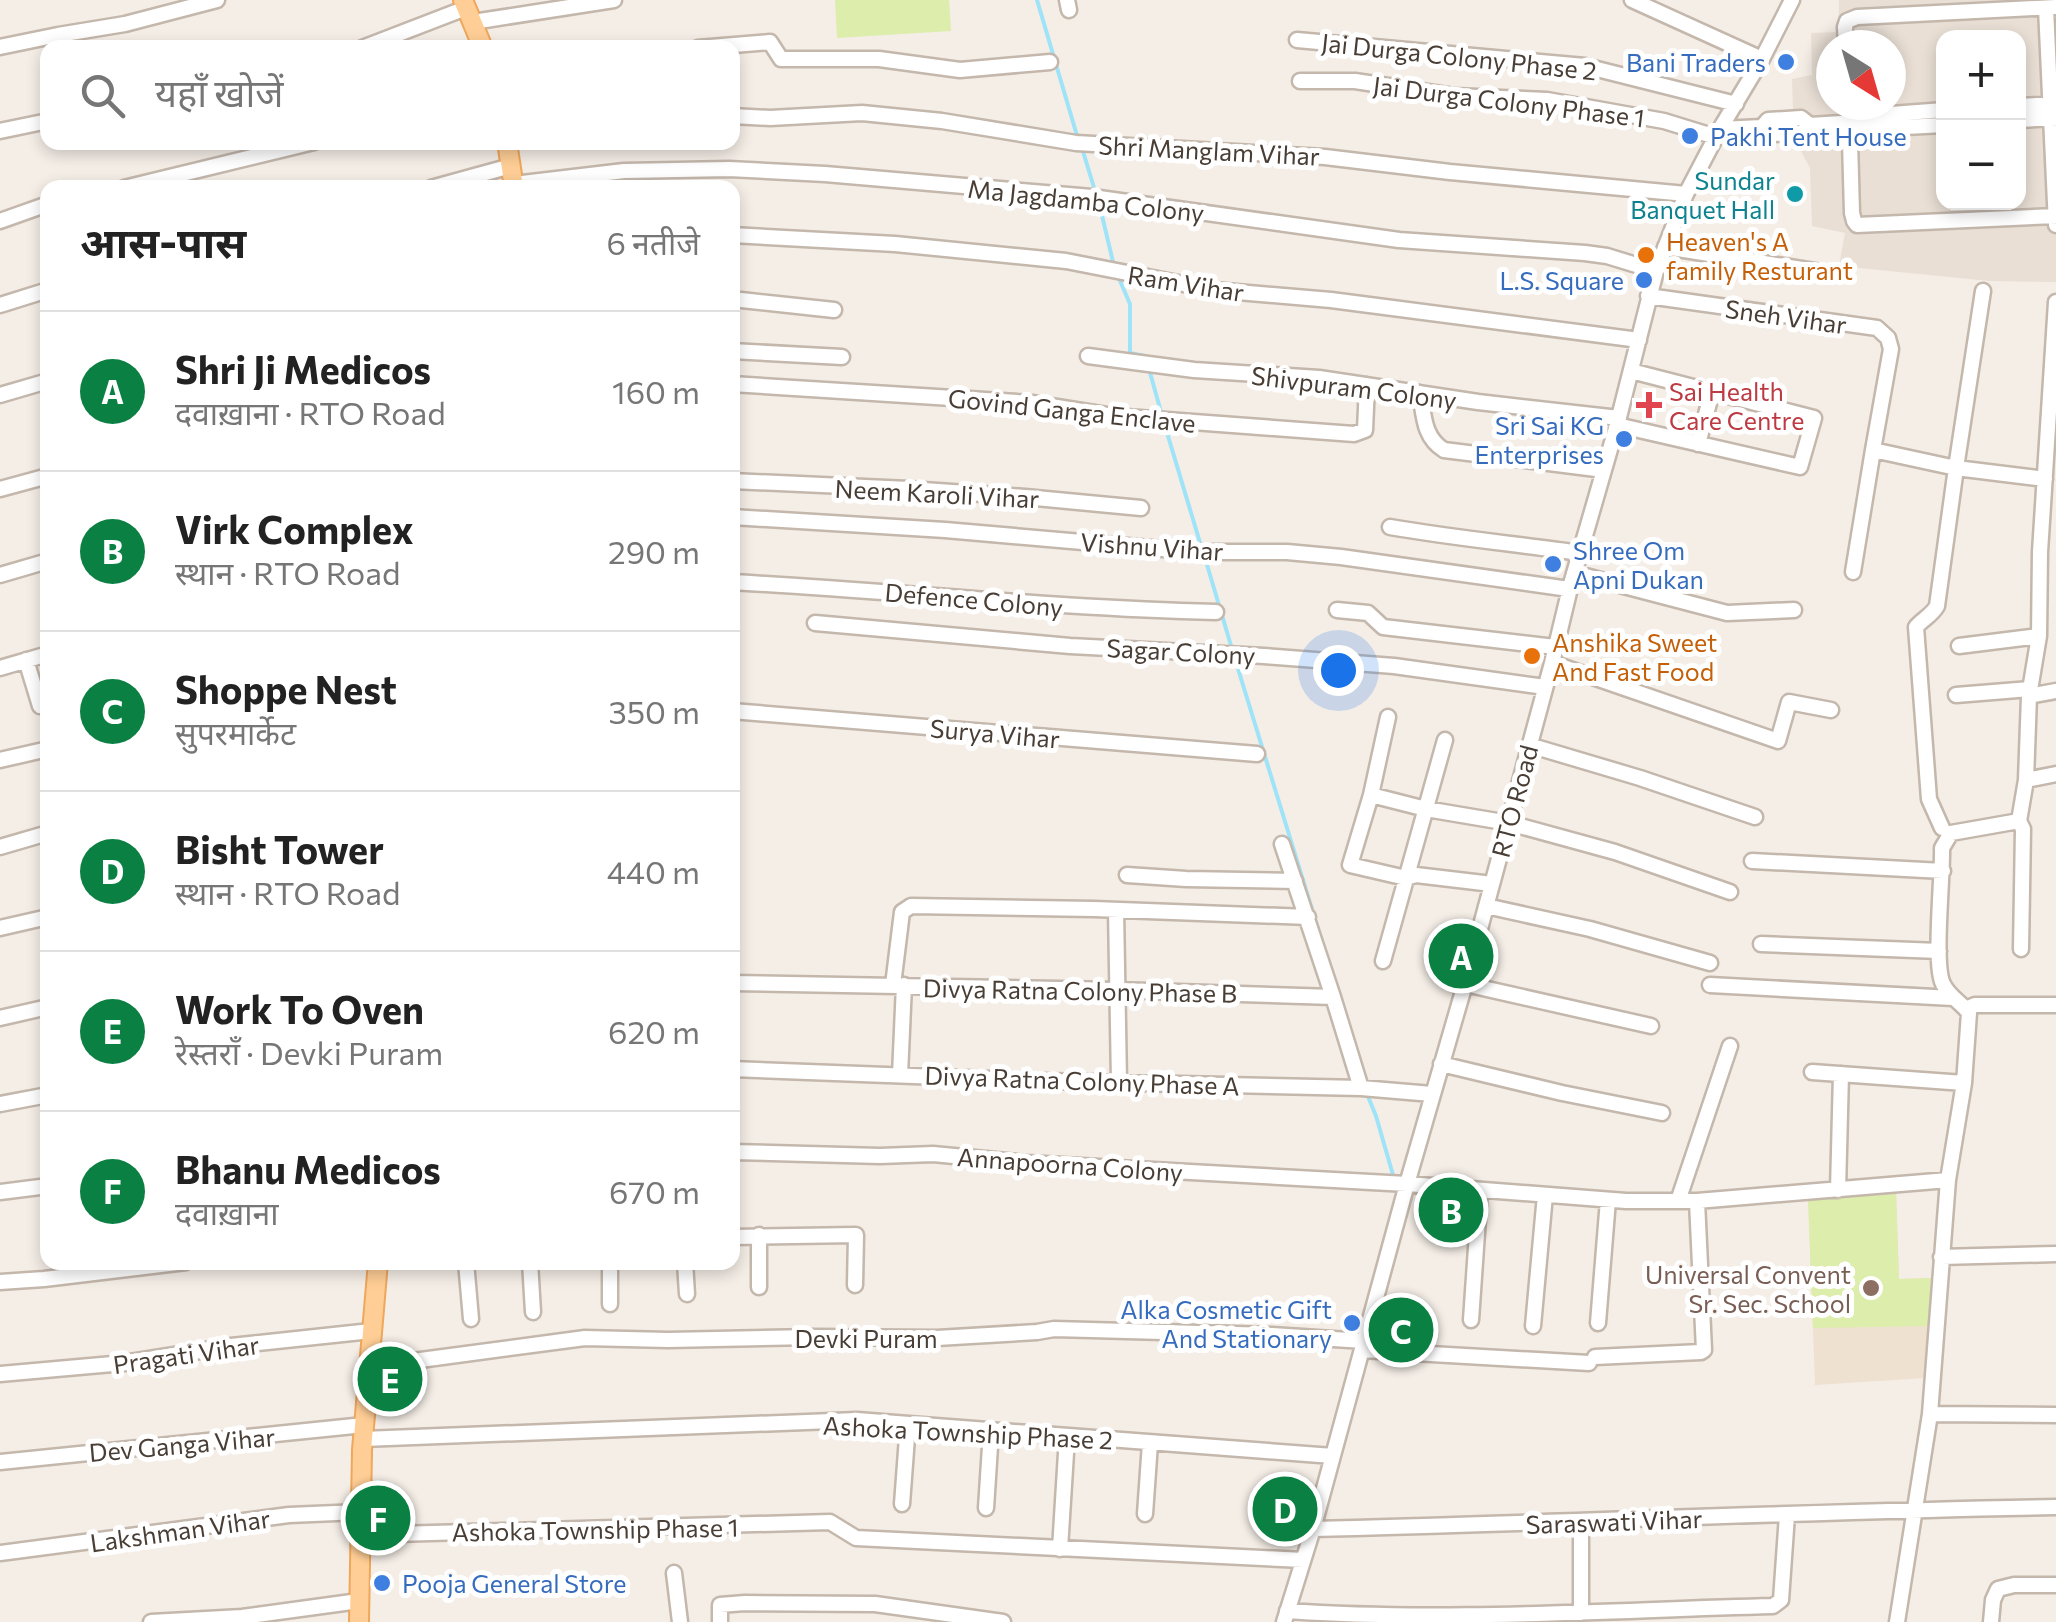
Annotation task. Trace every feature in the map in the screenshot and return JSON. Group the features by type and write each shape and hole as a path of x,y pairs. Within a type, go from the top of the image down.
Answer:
{"main road":[{"path":"467,10 480,40"},
{"path":"508,150 513,179"},
{"path":"359,1622 363,1432 377,1270"}],"street":[{"path":"0,47 125,24 217,0"},
{"path":"384,40 467,10 614,0"},
{"path":"1632,0 1762,59"},
{"name":"RTO Road","path":"1285,1616 1313,1529 1406,1184 1465,984 1656,270 1686,194 1792,0"},
{"path":"1845,30 1848,21 1857,17 2051,7 2056,226"},
{"name":"Jai Durga Colony Phase 2","path":"1298,40 1585,66 1736,104"},
{"path":"740,44 770,42 782,59 880,59 960,70 1050,62"},
{"name":"Jai Durga Colony Phase 1","path":"1300,81 1355,81 1454,96 1547,100 1718,133"},
{"path":"2026,107 2053,111"},
{"path":"1718,133 1762,127 1771,134 1784,126 1802,133 1810,125 1936,111"},
{"path":"2026,118 2053,111"},
{"name":"Shri Manglam Vihar","path":"740,116 862,113 942,121 1076,143 1325,156 1686,194"},
{"path":"1854,122 1852,212 1857,225 2056,216"},
{"path":"1854,122 1866,129 1936,125"},
{"path":"0,131 40,123"},
{"path":"157,180 281,150"},
{"name":"Ma Jagdamba Colony","path":"513,179 729,169 825,174 1092,197 1399,240 1585,253 1656,270"},
{"path":"0,221 40,207"},
{"name":"Ram Vihar","path":"740,235 895,244 1066,260 1214,290 1332,300 1639,340"},
{"path":"1665,247 1833,274"},
{"path":"1942,828 1929,799 1916,627 1937,606 1983,291"},
{"path":"0,304 40,292"},
{"name":"Sneh Vihar","path":"1648,296 1877,328 1888,338 1891,350 1854,572"},
{"path":"740,300 834,310"},
{"path":"2020,950 2024,829 2019,821 2026,780 2029,692 2039,629 2040,552 2050,496 2046,480 2056,302"},
{"path":"740,351 842,356"},
{"name":"Shivpuram Colony","path":"1088,356 1194,370 1319,378 1618,422 1800,468 1814,418 1712,392"},
{"path":"1631,371 1712,392 1698,444"},
{"path":"0,395 40,383"},
{"name":"Govind Ganga Enclave","path":"740,385 1032,403 1113,416 1354,434 1365,430 1366,385"},
{"path":"1420,393 1428,434 1444,450 1604,470"},
{"path":"1873,450 1956,468 2046,480"},
{"path":"0,489 40,478"},
{"name":"Neem Karoli Vihar","path":"740,482 909,488 1141,508"},
{"name":"Vishnu Vihar","path":"740,517 1197,552 1287,552 1570,589"},
{"path":"1390,527 1580,553"},
{"path":"0,574 40,563"},
{"path":"1574,573 1727,613 1794,610"},
{"name":"Defence Colony","path":"740,583 1099,609 1216,612"},
{"path":"1337,610 1368,612 1383,627 1556,647"},
{"path":"1959,646 2039,629 2056,619"},
{"name":"Sagar Colony","path":"815,623 1070,646 1394,666 1545,687"},
{"path":"0,668 40,656"},
{"path":"26,660 40,706"},
{"path":"1552,663 1778,742 1789,702 1831,710"},
{"path":"1956,695 2056,691"},
{"name":"Surya Vihar","path":"740,712 1257,754"},
{"path":"1388,718 1350,865 1406,878 1492,884"},
{"path":"1383,961 1445,740"},
{"path":"1528,745 1755,817"},
{"path":"0,760 40,750"},
{"path":"2026,780 2056,774"},
{"path":"1371,795 1509,823 1615,852 1730,892"},
{"path":"1897,1622 1930,1414 1948,1180 1964,1083 1969,1014 1952,998 1940,974 1942,848 1950,833 2019,821"},
{"path":"0,847 40,836"},
{"path":"1282,844 1361,1088"},
{"path":"1752,861 1943,870"},
{"path":"1126,875 1295,881"},
{"path":"1486,906 1590,929 1710,963"},
{"path":"900,1075 898,985 900,924 905,908 1308,917"},
{"path":"1116,910 1119,1082"},
{"path":"0,928 40,919"},
{"path":"1761,944 1939,951"},
{"name":"Divya Ratna Colony Phase B","path":"740,983 1334,997"},
{"path":"1465,984 1651,1026"},
{"path":"1710,985 1952,998"},
{"path":"1966,1008 2056,1005"},
{"path":"0,1018 40,1009"},
{"path":"1678,1201 1730,1046"},
{"path":"1441,1064 1662,1113"},
{"name":"Divya Ratna Colony Phase A","path":"740,1069 1361,1088 1432,1094"},
{"path":"1812,1072 1964,1083"},
{"path":"1838,1190 1842,1074"},
{"path":"0,1104 40,1096"},
{"name":"Annapoorna Colony","path":"740,1152 933,1154 1608,1200 1697,1201 1948,1180"},
{"path":"0,1192 40,1187"},
{"path":"1470,1320 1480,1190"},
{"path":"1534,1326 1545,1195"},
{"path":"1598,1323 1608,1200"},
{"name":"Devki Puram","path":"368,1368 586,1338 937,1338 1054,1329 1272,1336 1363,1346 1592,1360 1701,1352 1704,1350 1697,1201"},
{"path":"759,1235 759,1287"},
{"path":"740,1236 856,1235 855,1285"},
{"path":"1941,1257 2056,1254"},
{"path":"0,1282 119,1270"},
{"path":"467,1270 471,1318"},
{"path":"531,1270 534,1312"},
{"path":"610,1270 610,1304"},
{"path":"685,1270 687,1294"},
{"name":"Pragati Vihar","path":"0,1374 124,1364 232,1346 372,1332"},
{"path":"1930,1414 2056,1415"},
{"name":"Ashoka Township Phase 2","path":"363,1432 857,1420 1333,1456"},
{"path":"902,1504 908,1424"},
{"name":"Dev Ganga Vihar","path":"0,1462 363,1432"},
{"path":"986,1508 990,1432"},
{"path":"1067,1437 1060,1549 1303,1560"},
{"path":"1145,1514 1150,1443"},
{"name":"Saraswati Vihar","path":"1313,1529 2056,1508"},
{"name":"Lakshman Vihar","path":"0,1553 288,1515 360,1512"},
{"path":"1285,1616 1523,1619 1773,1606 1781,1600 1787,1515"},
{"name":"Ashoka Township Phase 1","path":"360,1535 830,1522 856,1538 1060,1549"},
{"path":"1581,1613 1582,1522"},
{"path":"674,1573 680,1622"},
{"path":"1992,1622 1998,1589 2056,1585"},
{"path":"151,1622 242,1617 359,1602"},
{"path":"720,1622 720,1606 745,1602 875,1604 1003,1622"}],"shaded area":[{"path":"1839,0 2056,0 2056,282 1989,281 1839,266 1845,233 1812,226 1810,168 1794,138 1792,79 1812,75 1811,33 1816,33 1816,120 1906,120 1906,30 1838,30"},
{"name":"Universal Convent Sr. Sec. School","path":"1896,1190 1899,1279 1931,1278 1926,1378 1815,1385 1808,1197"}],"green space":[{"path":"835,0 949,0 951,31 837,38"},
{"name":"Universal Convent Sr. Sec. School","path":"1896,1190 1899,1279 1931,1278 1929,1326 1813,1328 1808,1197"}],"waterway":[{"path":"1037,0 1078,139"},
{"path":"1082,148 1095,191"},
{"path":"1099,203 1114,266"},
{"path":"1118,276 1130,304 1130,353 1145,356"},
{"path":"1149,369 1161,412"},
{"path":"1165,426 1201,546"},
{"path":"1205,558 1232,649"},
{"path":"1235,659 1327,958"},
{"path":"1367,1094 1393,1175"}],"place":[{"name":"Bani Traders","path":"1786,62"},
{"name":"Pakhi Tent House","path":"1690,136"},
{"name":"Sundar Banquet Hall","path":"1795,194"},
{"name":"Heaven's A family Resturant","path":"1646,255"},
{"name":"L.S. Square","path":"1644,280"},
{"name":"Sai Health Care Centre","path":"1649,405"},
{"name":"Sri Sai KG Enterprises","path":"1624,439"},
{"name":"Shree Om Apni Dukan","path":"1553,564"},
{"name":"Anshika Sweet And Fast Food","path":"1532,656"},
{"name":"Shri Ji Medicos","path":"1461,956"},
{"name":"Virk Complex","path":"1451,1210"},
{"name":"Universal Convent Sr. Sec. School","path":"1871,1288"},
{"name":"Alka Cosmetic Gift And Stationary","path":"1352,1323"},
{"name":"Shoppe Nest","path":"1401,1330"},
{"name":"Work To Oven","path":"390,1379"},
{"name":"Bisht Tower","path":"1285,1509"},
{"name":"Bhanu Medicos","path":"378,1518"},
{"name":"Pooja General Store","path":"382,1583"}]}
